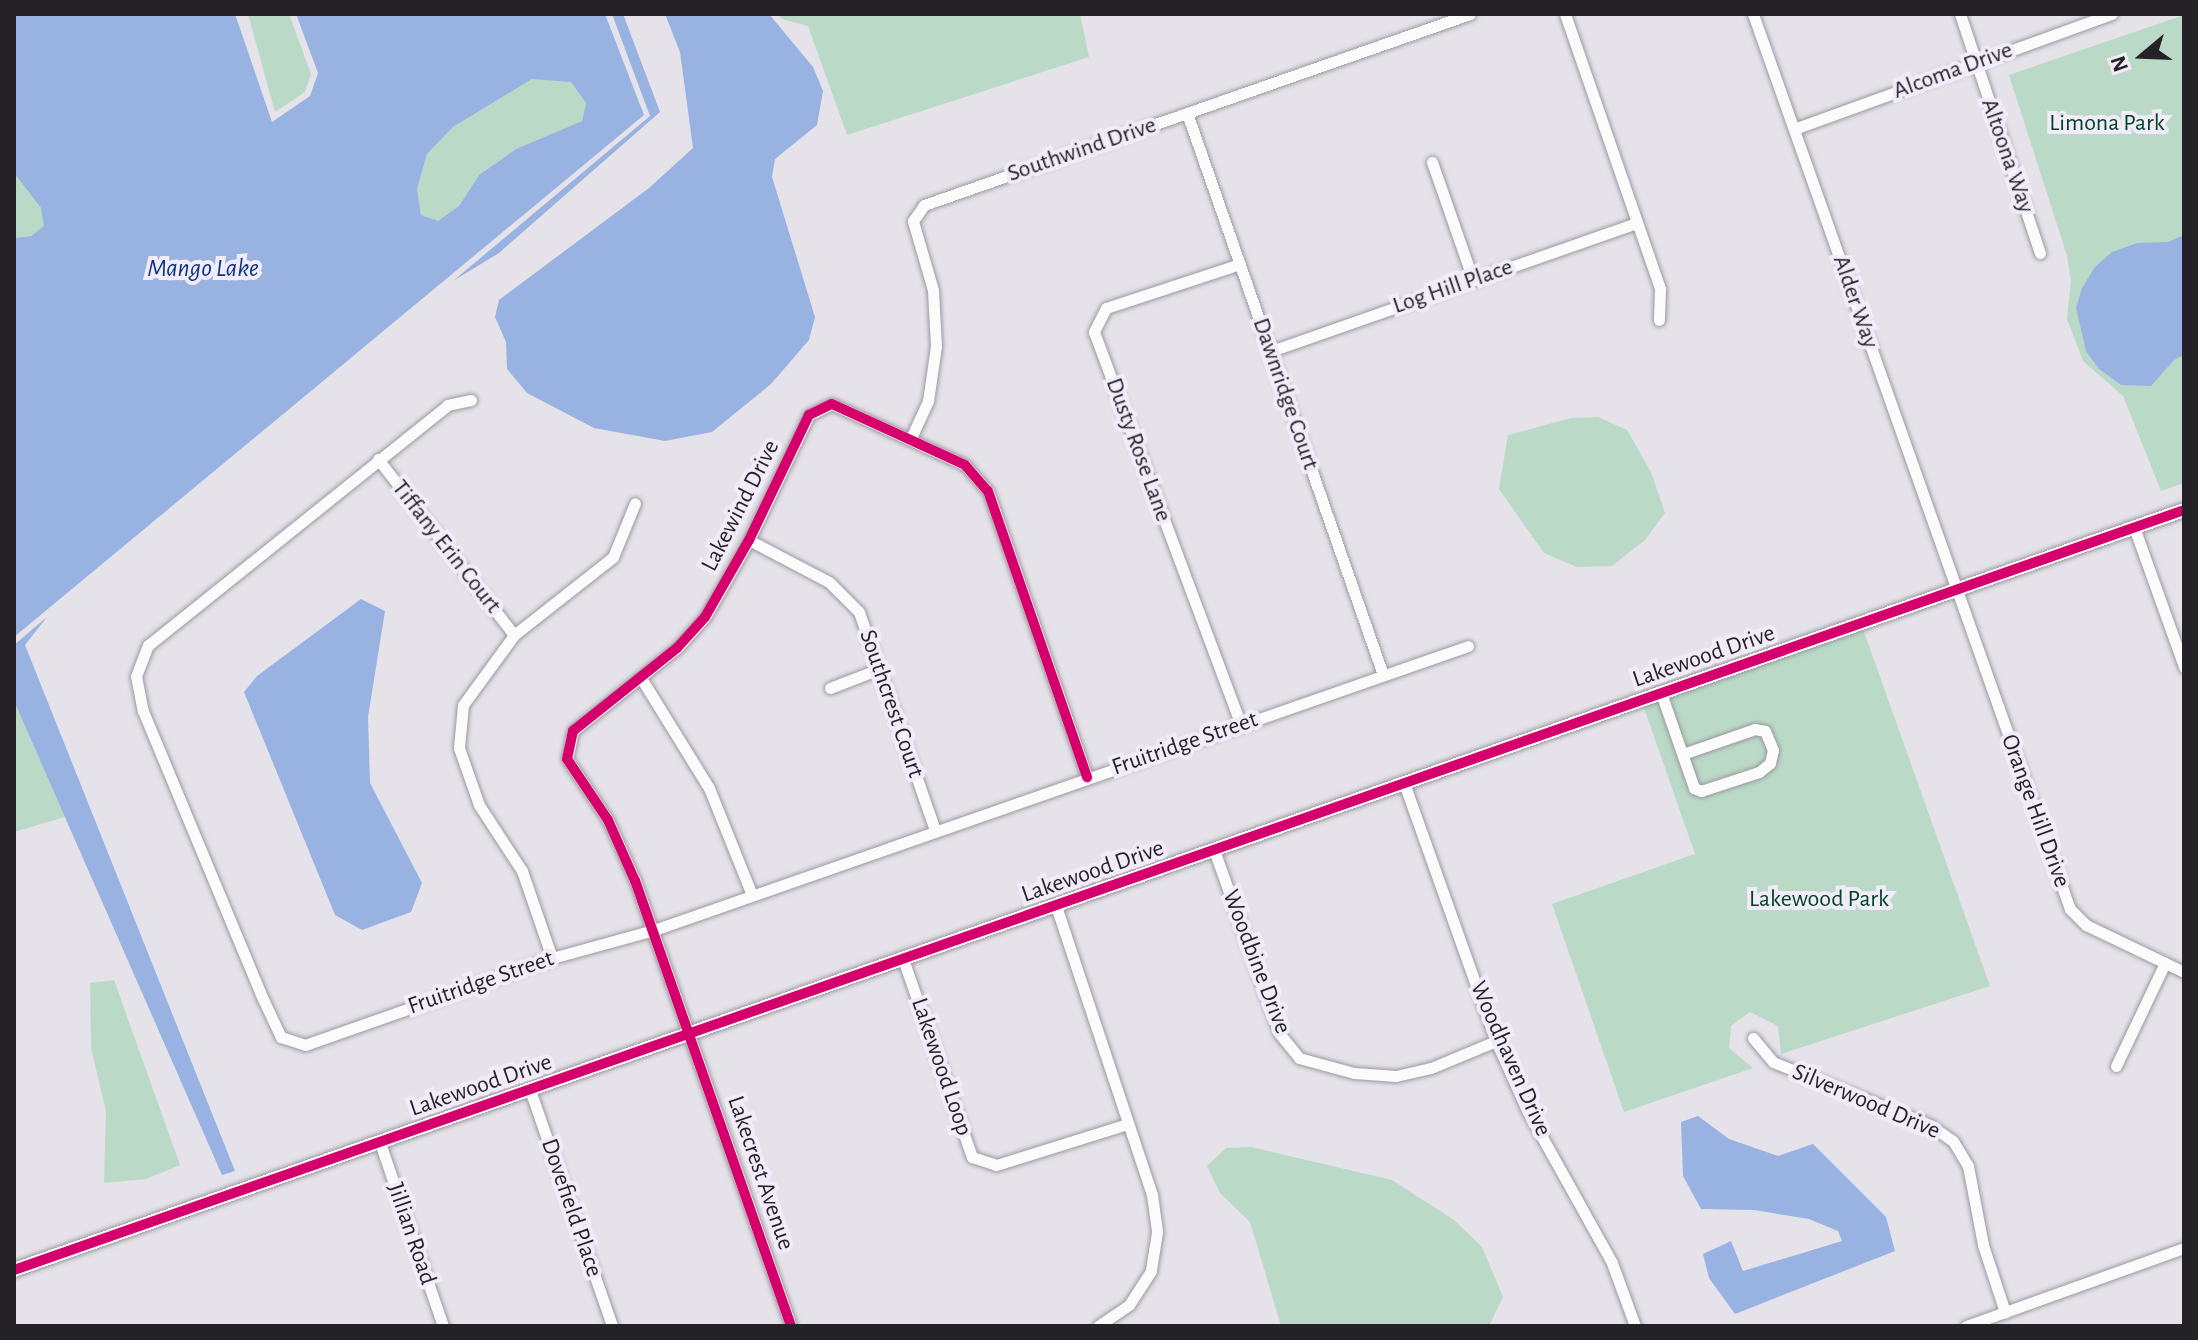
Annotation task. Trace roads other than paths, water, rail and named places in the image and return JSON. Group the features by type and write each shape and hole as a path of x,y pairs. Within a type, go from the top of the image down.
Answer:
{"street":[{"name":"Southwind Drive","path":"911,438 928,401 936,346 933,290 913,221 924,205 1470,14"},
{"path":"1565,14 1660,289 1659,320"},
{"name":"Alder Way","path":"1753,14 1957,589"},
{"name":"Altoona Way","path":"1960,14 2040,253"},
{"name":"Alcoma Drive","path":"1794,129 2112,14"},
{"name":"Dawnridge Court","path":"1187,113 1383,675"},
{"path":"1432,162 1473,280"},
{"name":"Log Hill Place","path":"1271,351 1636,223"},
{"name":"Dusty Rose Lane","path":"1240,264 1106,308 1094,332 1241,725"},
{"name":"Fruitridge Street","path":"471,400 448,405 148,645 136,676 143,711 281,1037 305,1045 552,958 654,930 1468,646"},
{"name":"Lakewind Drive","path":"691,1034 654,930 608,820 567,759 573,731 677,648 705,617 749,540 809,415 832,404 965,465 988,491 1087,777"},
{"name":"Tiffany Erin Court","path":"378,459 514,635"},
{"path":"552,958 522,871 479,805 459,748 463,705 514,635 613,557 635,503"},
{"name":"Lakewood Drive","path":"14,1270 2184,510"},
{"path":"2134,527 2184,667"},
{"name":"Southcrest Court","path":"749,540 829,582 859,612 935,830"},
{"name":"Orange Hill Drive","path":"1957,589 2070,909 2086,925 2184,972"},
{"path":"830,688 879,669"},
{"path":"641,678 709,788 752,895"},
{"path":"1661,693 1694,788 1701,791 1759,772 1770,763 1773,750 1765,731 1755,729 1683,754"},
{"name":"Woodhaven Drive","path":"1404,783 1496,1041 1527,1110 1612,1263 1635,1326"},
{"name":"Woodbine Drive","path":"1214,850 1279,1033 1299,1058 1354,1073 1396,1076 1431,1068 1496,1041"},
{"path":"1056,906 1152,1195 1157,1232 1151,1271 1129,1305 1098,1326"},
{"name":"Lakewood Loop","path":"903,959 972,1157 996,1165 1128,1124"},
{"path":"2116,1066 2165,963"},
{"name":"Lakecrest Avenue","path":"691,1034 791,1326"},
{"name":"Silverwood Drive","path":"1753,1038 1773,1062 1930,1125 1953,1141 1968,1166 1983,1245 2005,1312"},
{"name":"Dovefield Place","path":"530,1090 612,1326"},
{"name":"Jillian Road","path":"380,1143 443,1326"},
{"path":"1966,1326 2184,1248"}],"water":[{"name":"Mango Lake","path":"14,14 235,14 272,122 310,96 318,73 296,14 605,14 644,115 14,637 14,238 31,236 44,226 41,208 14,173","holes":["532,79 571,82 586,103 582,121 516,149 479,175 459,206 438,221 421,215 417,189 427,154 453,127"]},
{"path":"612,14 623,14 660,112 499,253 453,281 650,116"},
{"path":"665,14 769,14 813,67 823,91 817,125 775,159 772,177 815,317 809,340 771,384 712,432 665,441 594,428 527,393 507,369 506,342 495,317 499,300 649,188 693,148 680,52"},
{"path":"2184,235 2184,355 2174,360 2151,386 2121,385 2099,369 2086,351 2076,308 2082,288 2095,267 2112,252 2137,243 2168,242"},
{"path":"361,599 385,611 368,717 370,783 422,883 411,912 362,930 335,915 244,692 257,676"},
{"path":"47,617 25,645 235,1171 222,1175 14,701 14,645"},
{"path":"1698,1116 1729,1139 1778,1156 1813,1144 1886,1217 1895,1251 1735,1314 1709,1278 1703,1254 1731,1241 1743,1271 1842,1241 1838,1231 1809,1219 1754,1210 1701,1209 1683,1176 1681,1122"}],"park label":[{"name":"Limona Park","path":"2107,124"},
{"name":"Lakewood Park","path":"1819,900"}]}
